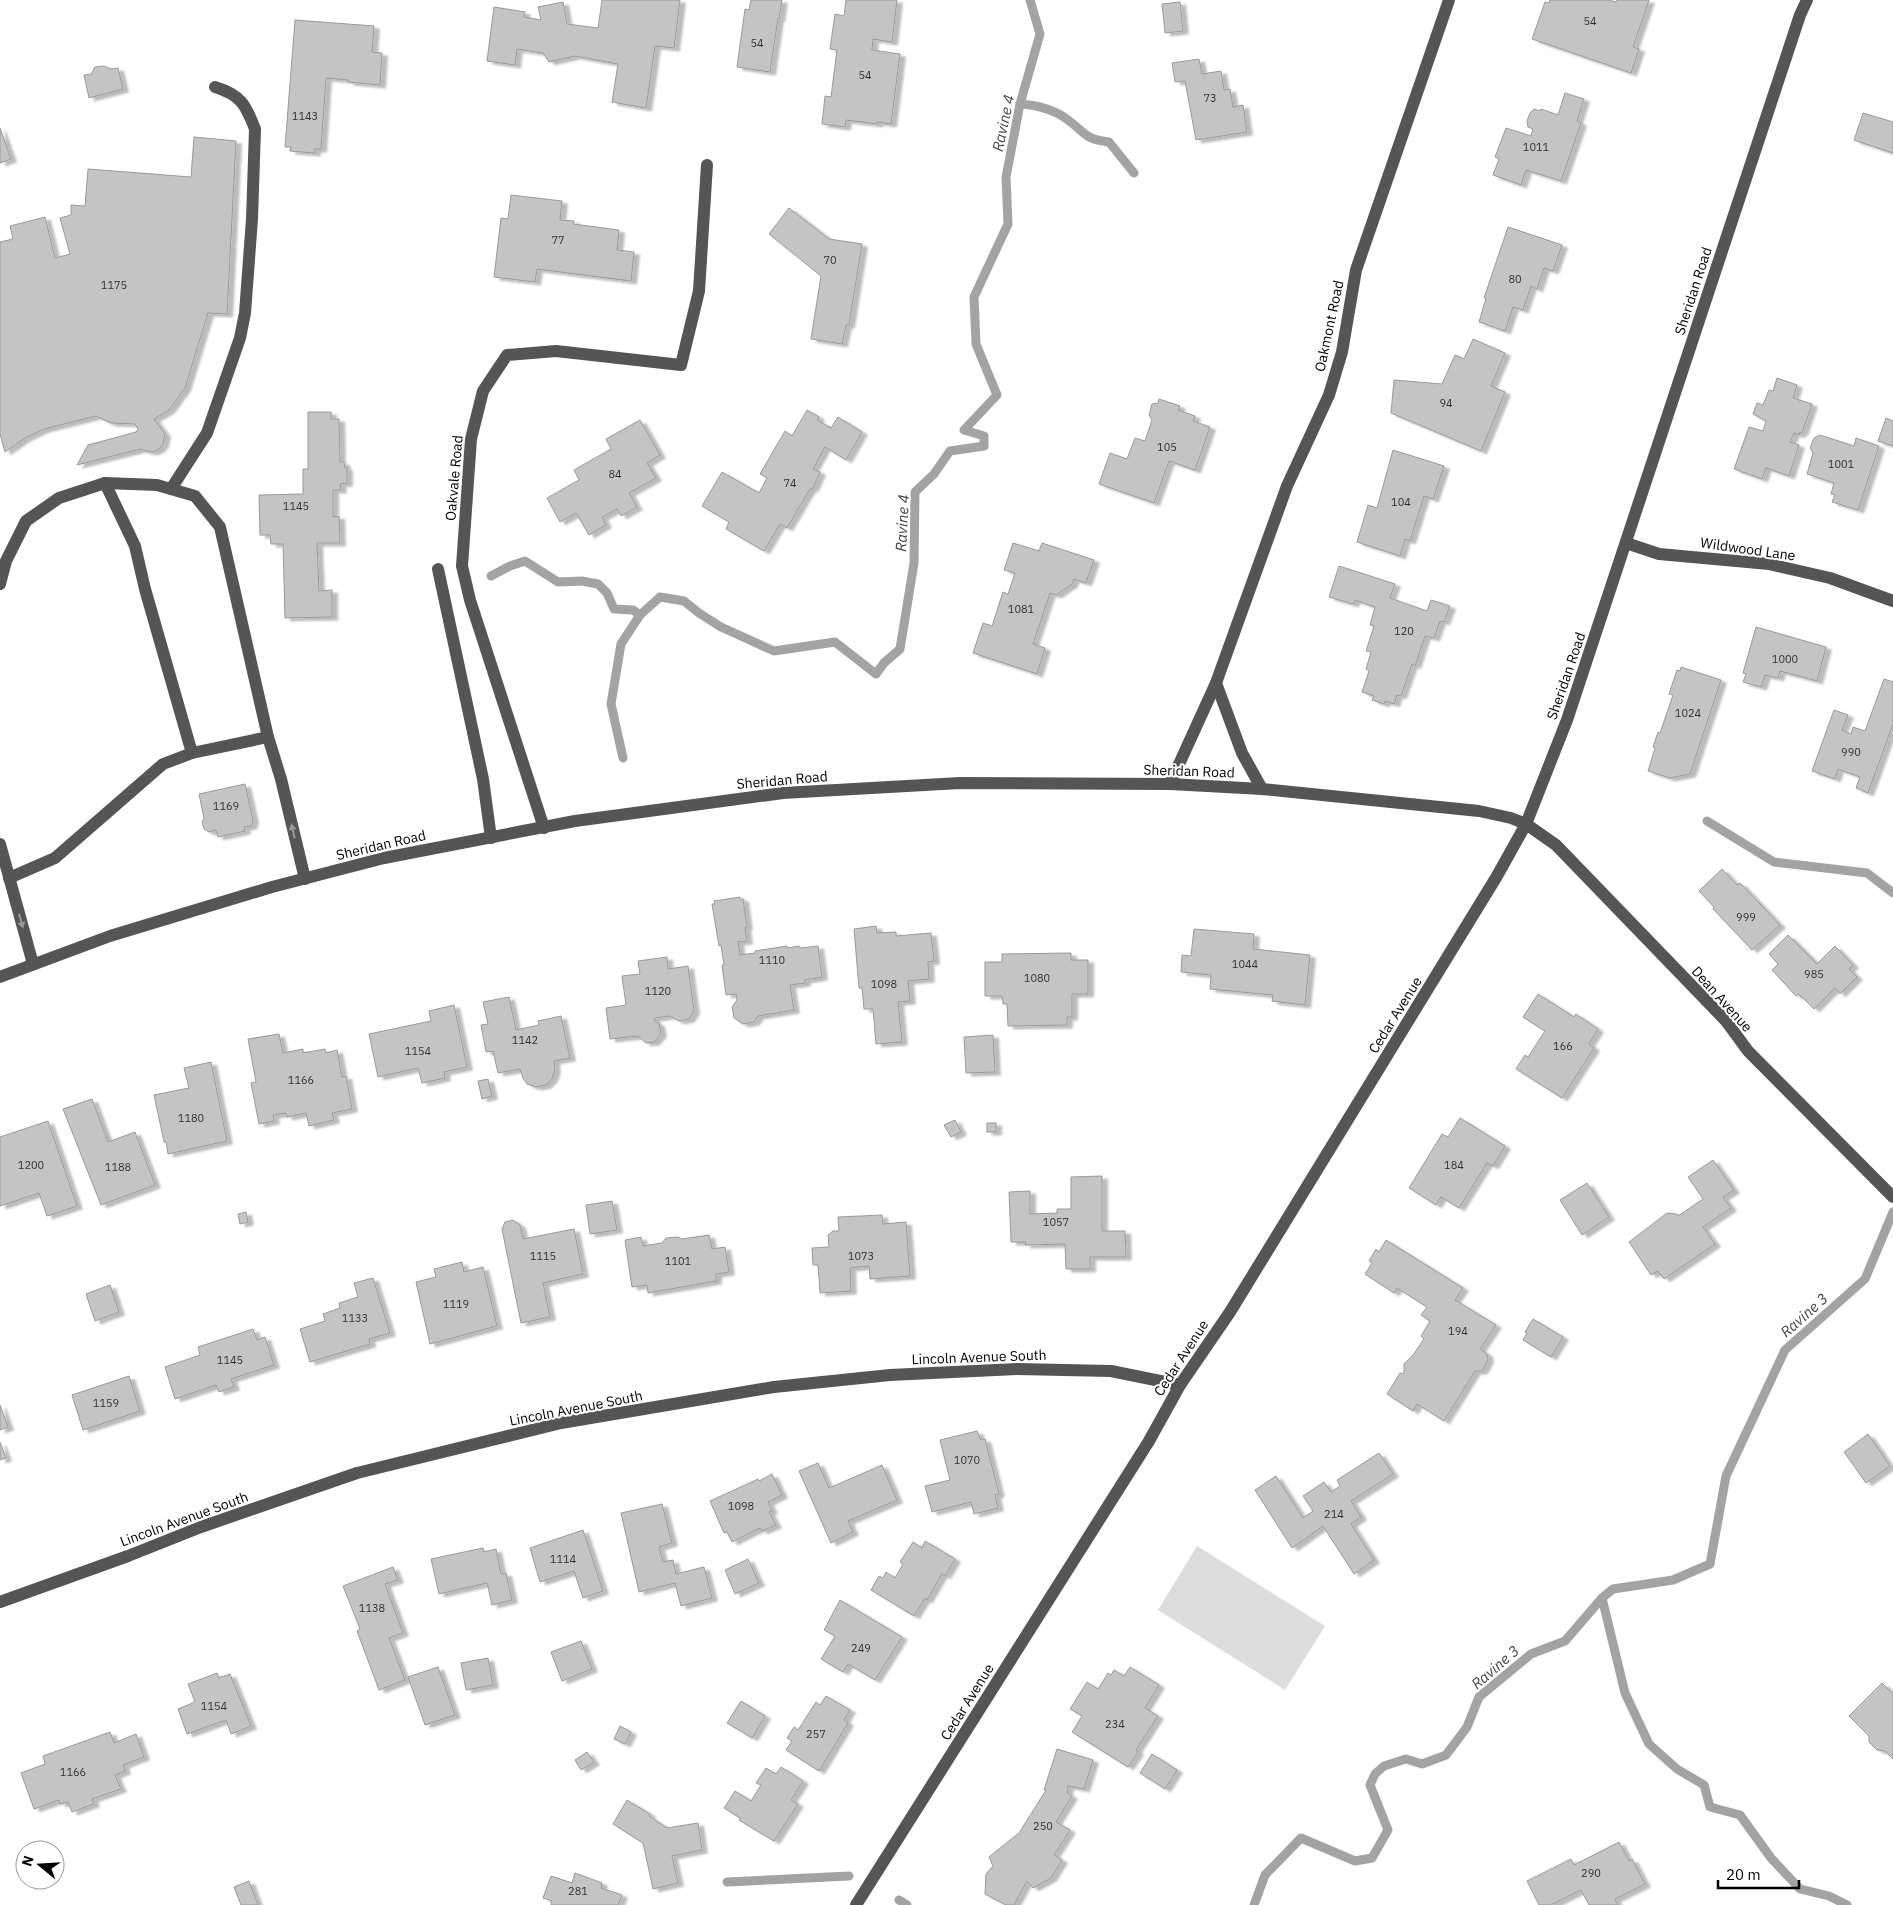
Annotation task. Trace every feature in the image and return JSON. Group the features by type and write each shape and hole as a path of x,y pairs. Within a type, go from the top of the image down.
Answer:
{"street":[{"name":"Oakmont Road","path":"1170,784 1216,683 1287,486 1328,395 1342,352 1356,270 1449,0"},
{"name":"Sheridan Road","path":"0,976 110,936 272,887 384,858 544,828 575,820 783,793 960,783 1170,784 1262,789 1479,811 1511,818 1526,824 1567,720 1806,0"},
{"path":"171,489 207,432 237,346 246,313 255,129 250,116 239,98 215,87"},
{"name":"Oakvale Road","path":"544,828 470,600 462,566 471,439 484,391 508,355 556,351 681,365 699,291 707,165"},
{"path":"105,483 135,546 145,589 192,752"},
{"path":"0,584 6,561 26,521 59,498 105,483 158,485 195,496 220,528 268,737 281,779 305,879"},
{"name":"Wildwood Lane","path":"1626,543 1659,554 1769,564 1830,578 1893,601"},
{"path":"438,569 483,780 491,838"},
{"path":"1216,683 1242,753 1262,789"},
{"path":"9,878 55,858 164,764 192,752 268,737"},
{"name":"Dean Avenue","path":"1526,824 1556,845 1726,1022 1748,1051 1893,1198"},
{"name":"Cedar Avenue","path":"856,1905 1149,1441 1180,1385 1230,1312 1498,876 1526,824"},
{"path":"0,844 33,964"},
{"name":"Lincoln Avenue South","path":"0,1602 128,1556 201,1526 357,1473 561,1423 774,1387 890,1375 1017,1370 1111,1371 1180,1385"}],"shaded area":[{"path":"1197,1546 1325,1626 1285,1690 1158,1610"}],"building":[{"path":"602,0 680,0 674,48 655,46 646,108 612,102 618,64 575,56 549,62 543,53 517,49 515,65 487,61 494,7 525,12 524,17 541,20 538,7 563,2 567,24 598,28"},
{"path":"751,0 782,0 770,72 737,67 745,9 749,10"},
{"path":"846,0 897,0 892,42 873,39 872,50 900,54 891,124 846,120 845,127 822,124 825,96 831,97 837,50 830,49 835,14 844,16"},
{"path":"1550,0 1609,0 1616,2 1617,0 1649,0 1633,47 1639,49 1631,73 1532,39 1545,2 1549,3"},
{"path":"1180,2 1183,31 1165,33 1162,4"},
{"path":"295,20 374,26 372,52 382,53 380,85 326,78 321,149 315,149 315,153 290,151 291,147 285,147"},
{"path":"1199,59 1202,74 1221,71 1224,90 1230,89 1233,107 1243,105 1247,132 1196,140 1185,81 1175,82 1172,63"},
{"path":"104,66 111,69 118,68 123,89 89,98 84,75 91,74 95,67"},
{"path":"1565,93 1584,99 1577,121 1581,123 1561,181 1526,170 1521,185 1493,175 1499,159 1495,157 1506,128 1531,136 1533,129 1528,127 1527,121 1530,113 1534,109 1540,111 1541,109 1558,115"},
{"path":"1863,113 1893,122 1893,153 1854,140"},
{"path":"0,128 11,159 0,163"},
{"path":"194,137 236,141 227,314 208,313 185,388 169,410 154,419 165,434 163,444 153,452 141,449 77,465 88,445 136,432 138,429 135,424 111,423 96,416 44,429 25,438 5,452 0,434 0,242 13,239 10,226 45,217 55,258 70,254 60,218 71,215 71,205 85,206 88,169 191,177"},
{"path":"511,195 562,201 560,220 574,221 573,224 619,230 617,250 634,252 631,281 537,269 535,282 494,277 501,218 508,219"},
{"path":"789,208 829,239 862,244 849,325 846,325 842,344 811,339 821,276 769,234"},
{"path":"1508,227 1562,245 1553,271 1544,268 1537,289 1531,286 1523,310 1513,307 1505,331 1479,322 1486,298 1484,298"},
{"path":"1473,339 1505,353 1491,386 1505,392 1481,451 1391,413 1394,380 1442,384 1455,355 1464,359"},
{"path":"1777,378 1797,385 1793,398 1812,404 1802,433 1800,432 1799,435 1794,433 1790,442 1799,445 1789,476 1766,468 1762,479 1734,469 1749,427 1763,431 1766,421 1753,414 1757,403 1763,405 1769,390 1773,391"},
{"path":"1159,399 1180,406 1178,410 1195,416 1193,421 1210,427 1195,470 1169,461 1154,503 1099,484 1110,453 1127,459 1135,438 1145,441 1152,420 1149,415 1152,404 1158,403"},
{"path":"807,410 819,417 817,420 831,428 838,417 862,432 846,460 825,447 813,469 820,472 813,488 810,489 787,528 780,524 764,551 726,529 729,522 702,506 722,472 759,493 767,478 760,474 785,431 792,436"},
{"path":"308,412 331,412 331,419 339,419 340,462 344,462 345,468 347,468 347,483 340,484 341,490 333,490 333,517 339,516 340,543 317,543 319,591 332,590 332,617 285,618 283,544 271,544 270,535 260,535 259,495 303,494 303,469 308,469"},
{"path":"1886,418 1893,421 1893,446 1878,441"},
{"path":"640,420 660,455 647,463 656,478 629,493 637,507 621,516 617,509 602,517 606,525 589,535 576,513 560,522 547,498 579,480 574,470 611,449 606,439"},
{"path":"1820,435 1854,446 1856,438 1879,446 1858,510 1832,502 1835,495 1831,494 1834,483 1807,474 1813,453 1810,448 1814,438"},
{"path":"1393,450 1444,466 1433,499 1424,496 1410,541 1405,539 1400,556 1357,542 1368,505 1377,508"},
{"path":"1013,543 1039,551 1042,543 1094,560 1086,583 1074,579 1072,584 1056,595 1050,593 1033,644 1045,648 1037,674 973,653 983,623 992,626 1003,592 1008,594 1015,573 1004,570"},
{"path":"1339,566 1395,584 1390,598 1427,611 1431,600 1450,606 1444,622 1440,621 1434,638 1425,636 1415,666 1412,664 1401,696 1397,695 1394,704 1385,701 1384,704 1372,700 1374,696 1362,692 1369,671 1366,669 1371,652 1366,651 1374,626 1370,625 1375,607 1355,600 1353,604 1329,597"},
{"path":"1756,627 1826,647 1817,681 1780,671 1778,678 1765,675 1761,687 1743,682 1746,674 1743,673"},
{"path":"1681,667 1721,680 1690,774 1670,778 1648,771 1655,748 1653,747 1658,732 1660,733 1673,695 1669,694 1677,670 1680,671"},
{"path":"1884,679 1893,682 1893,724 1868,793 1856,788 1860,777 1838,769 1835,779 1812,771 1834,710 1848,715 1842,730 1851,734 1853,727 1865,731"},
{"path":"245,784 253,820 251,826 244,827 245,831 218,837 216,830 209,832 204,829 202,822 204,818 199,794"},
{"path":"1722,869 1737,885 1740,883 1780,925 1752,950 1713,909 1714,907 1699,891"},
{"path":"740,897 740,899 743,899 747,941 738,942 740,955 787,946 787,948 799,946 800,948 818,946 822,977 805,980 805,983 790,985 794,1010 758,1016 754,1022 743,1024 734,1018 732,1007 737,1000 736,994 726,995 721,945 719,946 712,904 715,904 714,901"},
{"path":"876,926 877,933 896,932 896,936 931,933 934,961 928,962 929,979 908,981 910,1001 898,1002 902,1042 876,1044 873,1009 864,1009 862,988 859,988 854,929"},
{"path":"1194,929 1254,934 1253,949 1310,955 1305,1005 1272,1001 1273,995 1210,989 1211,975 1181,972 1182,955 1191,956"},
{"path":"1788,935 1817,964 1835,946 1853,965 1849,969 1857,977 1840,994 1835,988 1814,1009 1799,994 1796,996 1772,970 1778,964 1769,954"},
{"path":"1071,953 1071,960 1088,960 1088,994 1072,994 1072,1017 1067,1017 1067,1025 1008,1026 1007,1004 1003,1004 1002,996 985,996 985,962 1002,962 1002,954"},
{"path":"667,957 668,969 688,966 694,1011 689,1019 679,1021 670,1016 654,1018 659,1024 661,1034 654,1042 646,1043 638,1036 610,1039 606,1008 626,1005 622,976 640,974 638,961"},
{"path":"1538,994 1574,1017 1576,1014 1598,1029 1589,1044 1594,1048 1562,1098 1516,1069 1525,1055 1528,1057 1545,1031 1523,1017"},
{"path":"509,997 516,1030 539,1025 538,1021 561,1016 570,1058 554,1061 555,1069 552,1079 546,1085 536,1087 527,1084 520,1069 498,1073 493,1051 486,1052 481,1025 488,1024 483,1002"},
{"path":"454,1005 467,1067 444,1072 445,1078 422,1083 418,1068 378,1077 369,1034 431,1021 429,1011"},
{"path":"279,1034 283,1053 303,1049 303,1053 325,1049 326,1053 337,1050 342,1077 346,1076 352,1109 332,1113 334,1120 309,1126 306,1113 287,1117 286,1113 273,1115 274,1121 259,1124 251,1083 256,1082 248,1039"},
{"path":"993,1035 995,1072 966,1073 964,1037"},
{"path":"211,1062 227,1141 168,1154 154,1095 189,1088 184,1068"},
{"path":"488,1079 492,1096 482,1099 478,1081"},
{"path":"92,1099 108,1142 135,1132 155,1185 101,1205 63,1109"},
{"path":"1460,1118 1505,1146 1493,1166 1487,1163 1459,1208 1441,1197 1436,1205 1409,1188 1442,1134 1448,1137"},
{"path":"955,1120 961,1132 951,1137 944,1125"},
{"path":"48,1121 77,1206 47,1216 39,1193 0,1206 0,1137"},
{"path":"987,1123 996,1123 996,1132 987,1132"},
{"path":"1713,1160 1734,1190 1723,1197 1731,1208 1703,1227 1715,1244 1664,1279 1658,1271 1651,1275 1629,1242 1667,1213 1677,1214 1678,1216 1703,1199 1688,1177"},
{"path":"1102,1176 1102,1231 1125,1231 1126,1257 1090,1257 1090,1269 1066,1269 1065,1244 1025,1245 1026,1242 1011,1242 1009,1192 1030,1191 1030,1214 1057,1213 1057,1209 1071,1209 1071,1177"},
{"path":"1587,1183 1609,1217 1582,1235 1560,1200"},
{"path":"612,1201 617,1230 590,1234 586,1205"},
{"path":"246,1212 248,1222 240,1224 238,1214"},
{"path":"882,1215 883,1224 906,1222 910,1276 870,1279 869,1266 850,1268 851,1291 820,1293 818,1265 813,1265 812,1248 829,1247 828,1235 833,1231 839,1231 838,1217"},
{"path":"513,1220 520,1225 523,1239 574,1229 583,1274 543,1283 550,1317 521,1323 502,1229 505,1222"},
{"path":"709,1235 712,1249 725,1247 729,1272 716,1274 716,1281 648,1293 647,1285 632,1287 625,1240 641,1237 643,1246 662,1243 666,1238 678,1237 682,1239"},
{"path":"1386,1240 1463,1288 1455,1300 1496,1325 1480,1349 1487,1354 1488,1360 1482,1371 1475,1371 1444,1421 1417,1404 1413,1411 1387,1394 1400,1373 1403,1374 1404,1364 1424,1339 1421,1336 1430,1321 1421,1315 1427,1307 1397,1288 1394,1293 1365,1274 1372,1263 1369,1261 1376,1249 1379,1252"},
{"path":"462,1262 464,1272 483,1267 497,1326 430,1344 416,1282 436,1277 434,1269"},
{"path":"373,1278 390,1333 369,1339 370,1344 310,1362 300,1329 325,1321 323,1314 340,1308 339,1303 358,1297 354,1283"},
{"path":"110,1285 119,1312 95,1321 86,1294"},
{"path":"1533,1319 1563,1337 1551,1357 1523,1340 1527,1333 1525,1332"},
{"path":"253,1329 257,1340 265,1337 274,1365 231,1379 234,1387 219,1392 216,1385 175,1399 165,1367 200,1355 198,1347"},
{"path":"129,1376 140,1411 83,1430 72,1395"},
{"path":"0,1405 8,1427 0,1430"},
{"path":"977,1431 981,1440 985,1439 999,1494 995,1495 998,1508 974,1514 971,1502 932,1512 925,1486 950,1480 940,1440"},
{"path":"1868,1434 1890,1466 1866,1483 1844,1452"},
{"path":"0,1442 6,1458 0,1460"},
{"path":"1379,1453 1393,1474 1351,1501 1361,1517 1351,1524 1374,1560 1354,1574 1323,1526 1292,1548 1255,1490 1276,1476 1303,1518 1313,1511 1303,1496 1324,1482 1331,1492 1340,1486 1337,1480"},
{"path":"818,1463 829,1488 882,1465 897,1500 848,1521 853,1532 831,1543 799,1471"},
{"path":"772,1474 782,1495 768,1502 772,1511 769,1512 776,1525 762,1531 760,1528 732,1542 727,1532 724,1533 710,1501"},
{"path":"662,1504 672,1543 659,1547 663,1562 673,1560 676,1574 704,1567 712,1598 681,1606 675,1583 639,1592 621,1513"},
{"path":"583,1530 603,1591 583,1598 574,1571 540,1582 530,1548"},
{"path":"925,1541 955,1559 945,1576 942,1574 927,1600 925,1598 914,1616 871,1590 879,1576 883,1578 886,1572 895,1578 903,1564 900,1562 913,1542 922,1548"},
{"path":"483,1548 484,1552 496,1549 501,1574 506,1573 512,1600 492,1605 487,1583 439,1594 431,1559"},
{"path":"748,1559 759,1583 735,1594 725,1570"},
{"path":"393,1567 398,1580 385,1584 403,1633 389,1638 405,1680 379,1690 357,1631 360,1629 343,1586"},
{"path":"840,1600 902,1637 875,1680 848,1664 843,1672 821,1659 835,1636 824,1630"},
{"path":"581,1641 592,1669 562,1681 551,1652"},
{"path":"488,1658 493,1685 466,1690 461,1663"},
{"path":"438,1667 455,1715 425,1725 408,1677"},
{"path":"1130,1667 1159,1685 1145,1708 1158,1716 1136,1750 1138,1752 1128,1767 1072,1732 1082,1716 1070,1709 1087,1682 1098,1689 1108,1673 1111,1675 1114,1670 1124,1676"},
{"path":"217,1673 219,1678 230,1674 251,1726 231,1734 226,1720 187,1734 178,1709 195,1702 188,1684"},
{"path":"1882,1683 1893,1694 1893,1759 1885,1751 1877,1750 1869,1742 1869,1736 1849,1716"},
{"path":"826,1696 850,1710 844,1720 848,1723 819,1771 786,1750 792,1741 787,1738 794,1727 798,1730 816,1702 820,1705"},
{"path":"741,1701 765,1716 752,1738 727,1723"},
{"path":"620,1726 631,1732 625,1744 614,1739"},
{"path":"110,1732 114,1743 136,1734 144,1757 123,1765 125,1771 115,1775 121,1789 92,1799 94,1804 72,1812 68,1802 60,1804 59,1800 34,1809 21,1773 45,1764 43,1756"},
{"path":"1057,1749 1093,1760 1084,1789 1068,1786 1067,1793 1072,1796 1056,1822 1070,1830 1054,1855 1062,1860 1051,1878 1033,1888 1027,1881 1014,1905 1006,1905 985,1894 986,1874 993,1866 989,1857 1019,1833 1046,1790 1044,1790"},
{"path":"587,1752 594,1762 581,1770 575,1760"},
{"path":"1152,1754 1177,1770 1165,1789 1140,1773"},
{"path":"781,1767 803,1781 791,1800 798,1804 774,1841 739,1820 740,1818 724,1808 735,1791 751,1801 761,1785 756,1783 766,1768 776,1774"},
{"path":"627,1800 650,1814 649,1816 667,1828 698,1823 702,1850 672,1856 678,1883 653,1889 643,1843 613,1824"},
{"path":"1619,1842 1629,1861 1632,1859 1645,1884 1615,1899 1618,1905 1589,1905 1581,1890 1551,1905 1539,1905 1527,1881 1571,1859 1574,1865"},
{"path":"575,1873 602,1883 601,1888 622,1895 618,1905 551,1905 552,1901 543,1898 551,1876 572,1883"},
{"path":"249,1881 258,1905 241,1905 234,1887"}],"waterway":[{"name":"Ravine 4","path":"623,758 611,704 621,644 640,615 660,597 684,601 721,627 774,651 835,642 876,674 884,663 900,649 914,563 915,492 934,474 950,451 984,446 984,436 964,430 997,395 976,344 974,297 1008,224 1006,177 1020,104 1040,34 1030,0"},
{"path":"1020,104 1039,107 1063,116 1086,135 1109,142 1134,173"},
{"path":"491,576 525,561 558,582 582,581 598,584 607,593 614,609 633,610 640,615"},
{"path":"1707,821 1774,862 1867,873 1893,893"},
{"name":"Ravine 3","path":"1254,1905 1265,1875 1301,1838 1355,1861 1372,1858 1388,1830 1370,1785 1375,1774 1384,1766 1406,1759 1422,1764 1446,1755 1467,1727 1479,1697 1531,1654 1565,1641 1602,1598 1613,1589 1673,1580 1710,1564 1726,1476 1785,1350 1865,1279 1893,1212"},
{"name":"Ravine 3","path":"1602,1598 1625,1693 1649,1744 1677,1769 1704,1785 1710,1807 1740,1815 1771,1858 1800,1889 1829,1896 1847,1905"},
{"path":"727,1882 849,1876"},
{"path":"899,1900 907,1905"}]}
